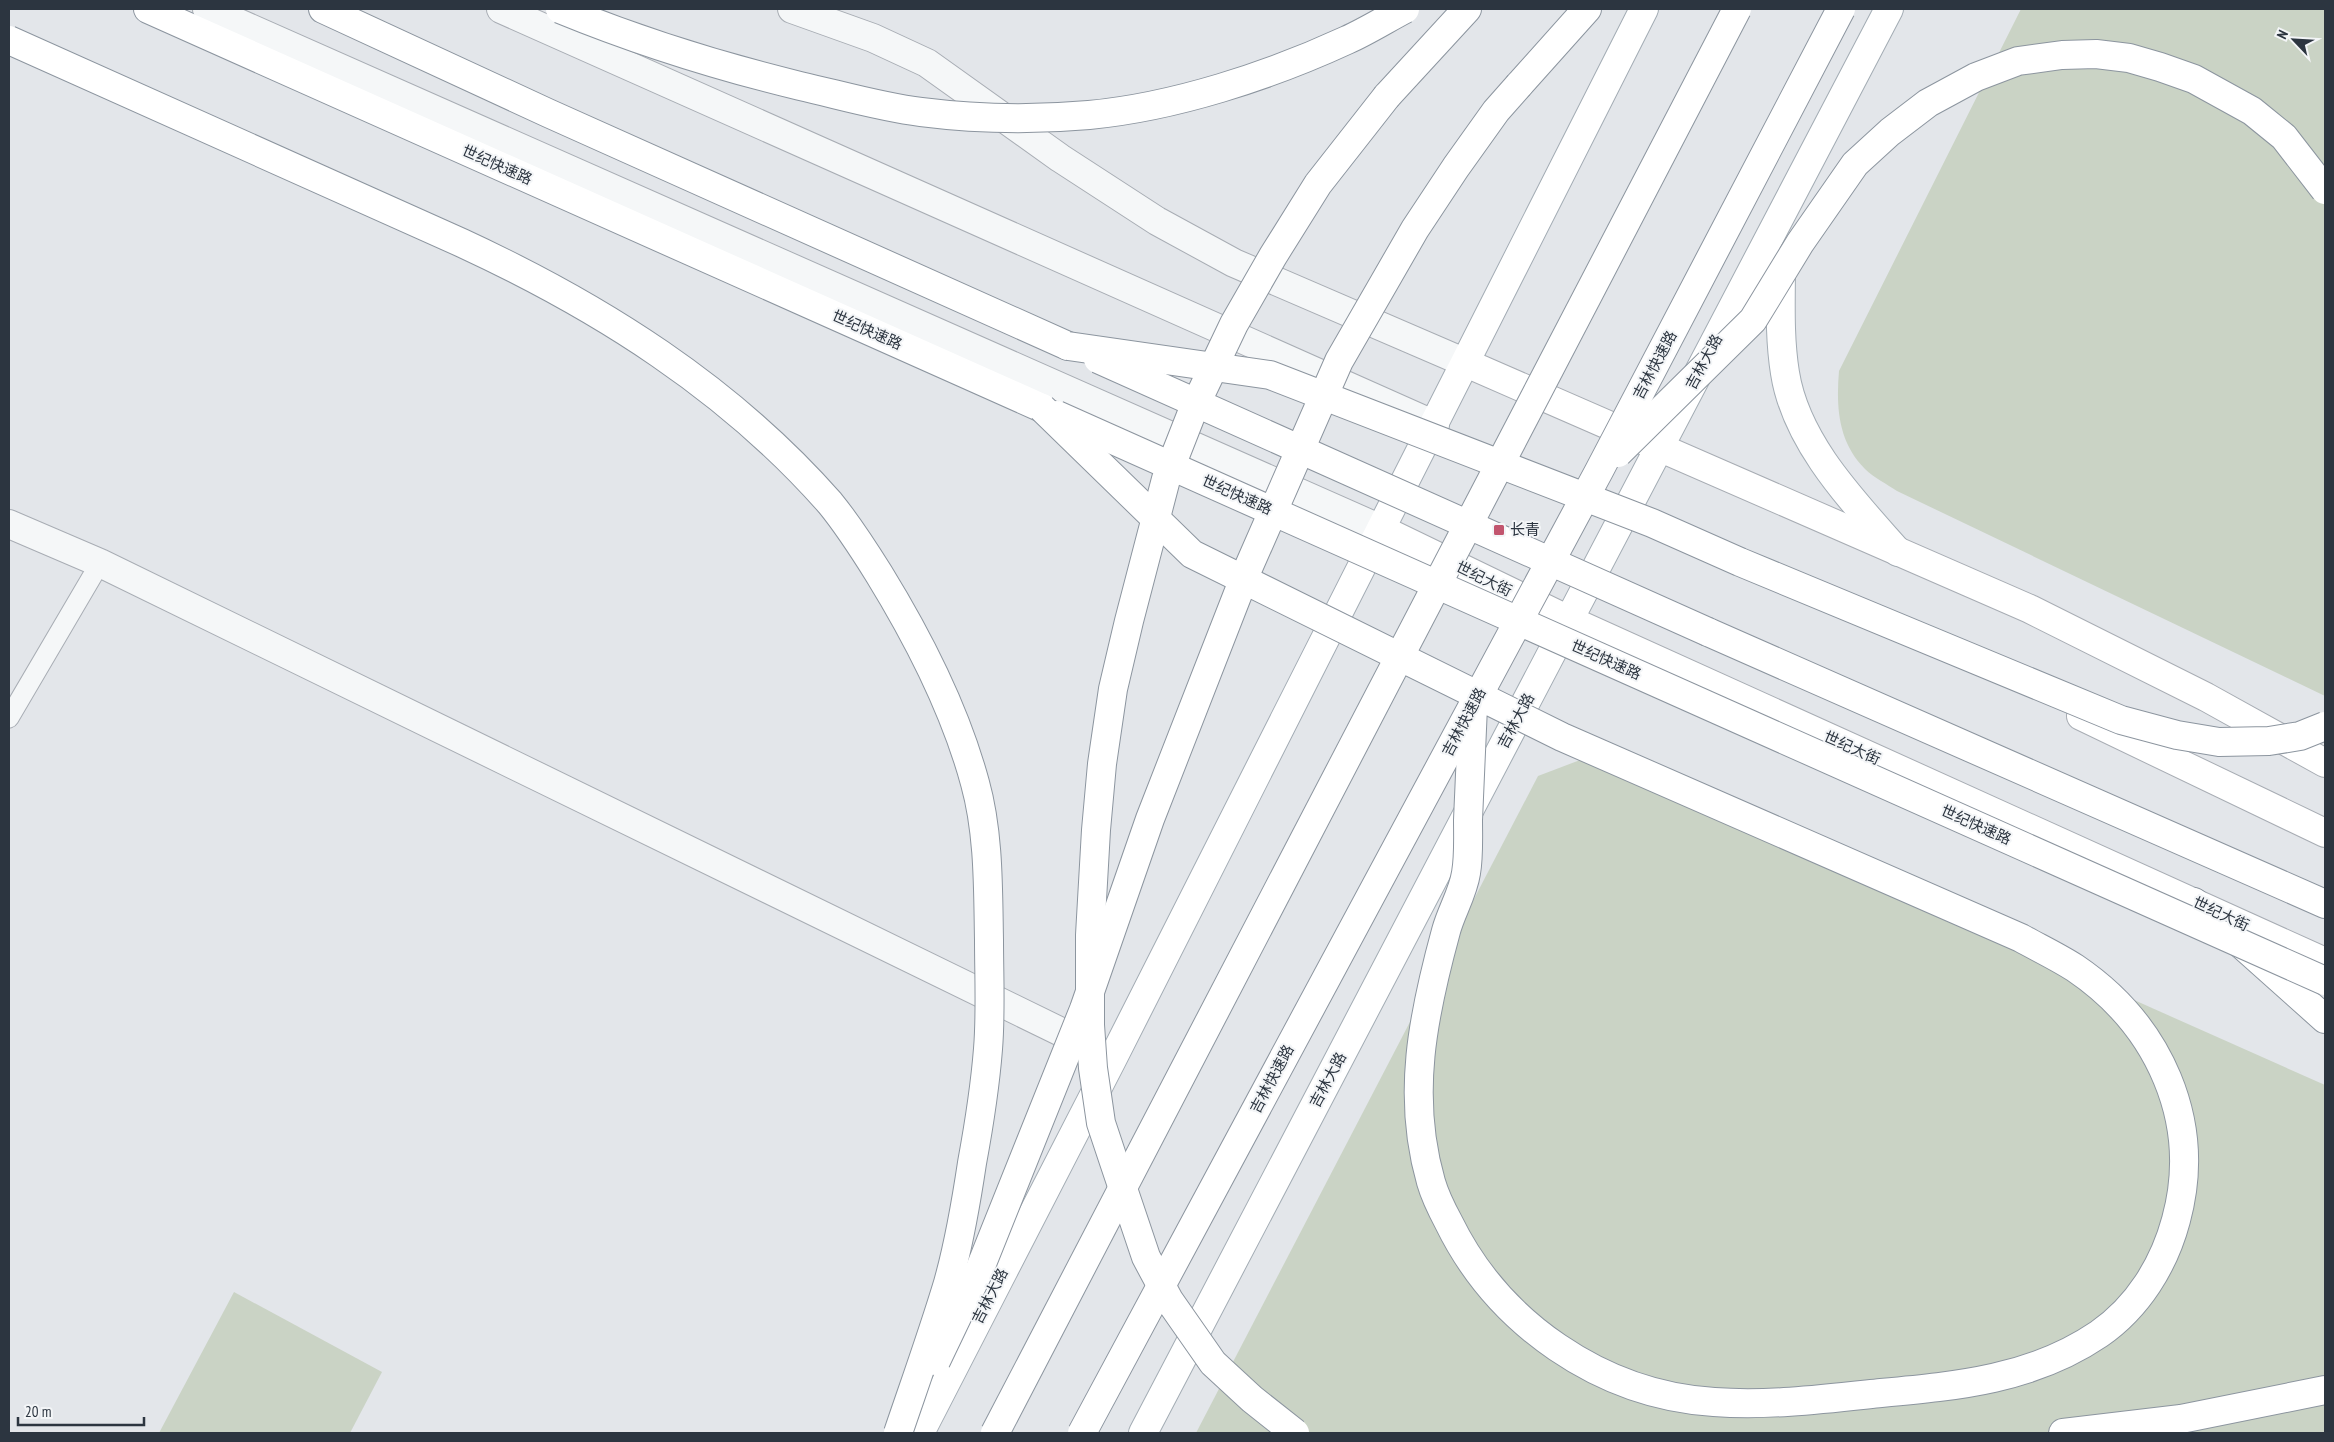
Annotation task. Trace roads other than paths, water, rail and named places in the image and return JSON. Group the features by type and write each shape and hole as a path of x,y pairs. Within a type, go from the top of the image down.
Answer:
{"main road":[{"name":"世纪快速路","path":"148,9 2325,981"},
{"path":"323,9 566,121 1068,346 1708,632 2325,904"},
{"path":"560,9 661,47 764,77 824,92 920,112 982,117 1044,117 1090,114 1142,106 1241,82 1348,40 1405,9"},
{"path":"1295,1433 1265,1410 1213,1363 1169,1300 1146,1258 1101,1123 1093,1068 1090,1025 1090,935 1102,764 1115,680 1166,479 1193,410 1234,324 1318,184 1387,96 1467,9"},
{"path":"899,1433 963,1309 979,1271 1084,1009 1150,819 1246,573 1339,361 1411,236 1456,167 1496,111 1587,9"},
{"name":"吉林大路","path":"920,1433 1435,425 1644,9"},
{"path":"995,1433 1736,9"},
{"name":"吉林快速路","path":"1082,1433 1599,471 1841,9"},
{"name":"吉林大路","path":"1143,1433 1889,9"},
{"path":"9,40 471,247 525,272 589,307 702,383 769,441 833,507 864,551 920,645 957,731 976,785 983,830 988,895 989,1046 982,1109 966,1200 948,1280 899,1433"},
{"path":"1599,471 1753,320 1800,244 1855,164 1890,132 1928,103 1976,76 2018,61 2096,54 2120,57 2160,67 2194,79 2252,111 2284,137 2325,190"},
{"path":"1782,215 1781,339 1785,374 1791,398 1802,425 1829,469 1854,502 1898,552"},
{"path":"1068,346 1270,375 1652,523 1740,562 2121,720 2177,735 2219,742 2269,741 2300,736 2325,726"},
{"path":"1466,363 2030,610 2136,661 2325,763"},
{"path":"1042,408 1192,554 1562,737 2021,938 2078,970 2127,1014 2161,1061 2177,1103 2186,1172 2171,1238 2161,1264 2127,1310 2101,1333 2076,1347 2050,1360 1999,1379 1936,1388 1787,1402 1714,1402 1676,1398 1638,1388 1582,1362 1554,1346 1512,1311 1481,1276 1455,1236 1444,1213 1432,1186 1418,1101 1419,1063 1426,1008 1447,925 1466,875 1473,706"},
{"path":"1435,425 1631,502 2325,832"},
{"name":"世纪大街","path":"1381,529 1569,620 2325,962"},
{"path":"2194,902 2325,1019"},
{"path":"2063,1433 2181,1419 2325,1390"}],"street":[{"path":"207,9 1381,529"},
{"path":"501,9 1435,425"},
{"path":"792,9 873,38 927,63 1060,158 1156,221 1234,263 1466,363"},
{"path":"9,524 100,563 1113,1058"}],"lane":[{"path":"9,718 100,563"}],"place":[{"name":"长青","path":"1499,530"}]}
